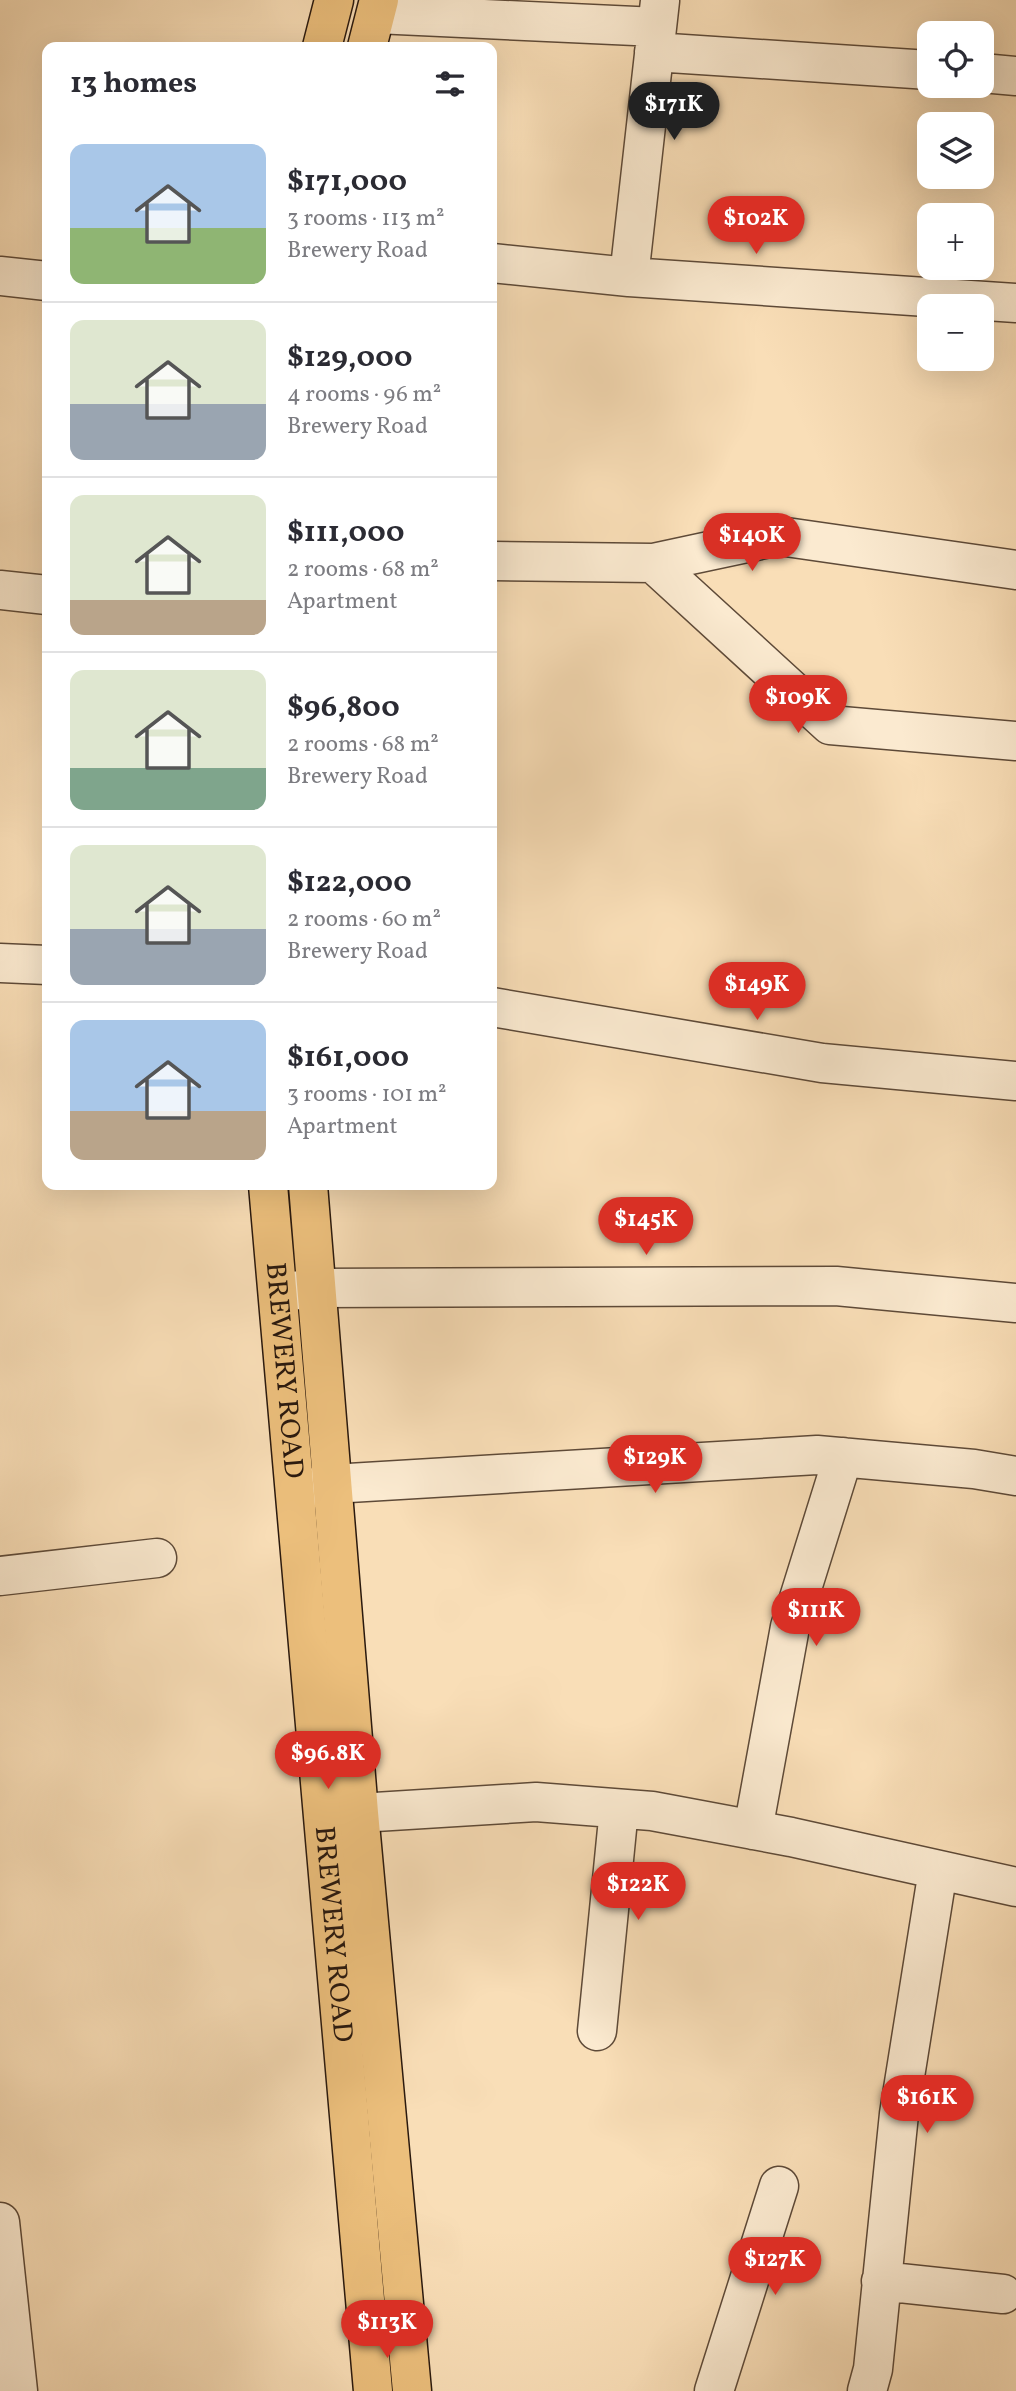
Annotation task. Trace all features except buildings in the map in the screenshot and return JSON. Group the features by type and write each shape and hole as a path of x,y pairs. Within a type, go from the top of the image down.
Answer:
{"main road":[{"path":"323,42 334,0"},
{"name":"BREWERY ROAD","path":"268,1190 294,1490 341,1817 412,2390"},
{"name":"BREWERY ROAD","path":"308,1190 332,1485 341,1817 372,2391"}],"street":[{"path":"374,20 657,26 917,68"},
{"path":"629,277 657,26"},
{"path":"994,75 1016,76"},
{"path":"497,264 629,277 1016,303"},
{"path":"0,276 42,280"},
{"path":"497,561 653,563 779,536 1016,570"},
{"path":"653,563 831,725 1016,741"},
{"path":"0,590 42,594"},
{"path":"0,963 42,965"},
{"path":"497,1008 822,1063 1016,1081"},
{"path":"277,1293 316,1288 836,1286 1016,1303"},
{"path":"294,1490 332,1485 804,1456 974,1469 1016,1476"},
{"path":"753,1830 790,1627 844,1458"},
{"path":"0,1576 157,1558"},
{"path":"341,1817 536,1802 652,1811 1016,1887"},
{"path":"597,2031 619,1809"},
{"path":"867,2391 899,2114 938,1870"},
{"path":"715,2391 779,2186"},
{"path":"0,2222 18,2391"},
{"path":"881,2281 1003,2294"},
{"path":"372,2391 412,2390"}]}
